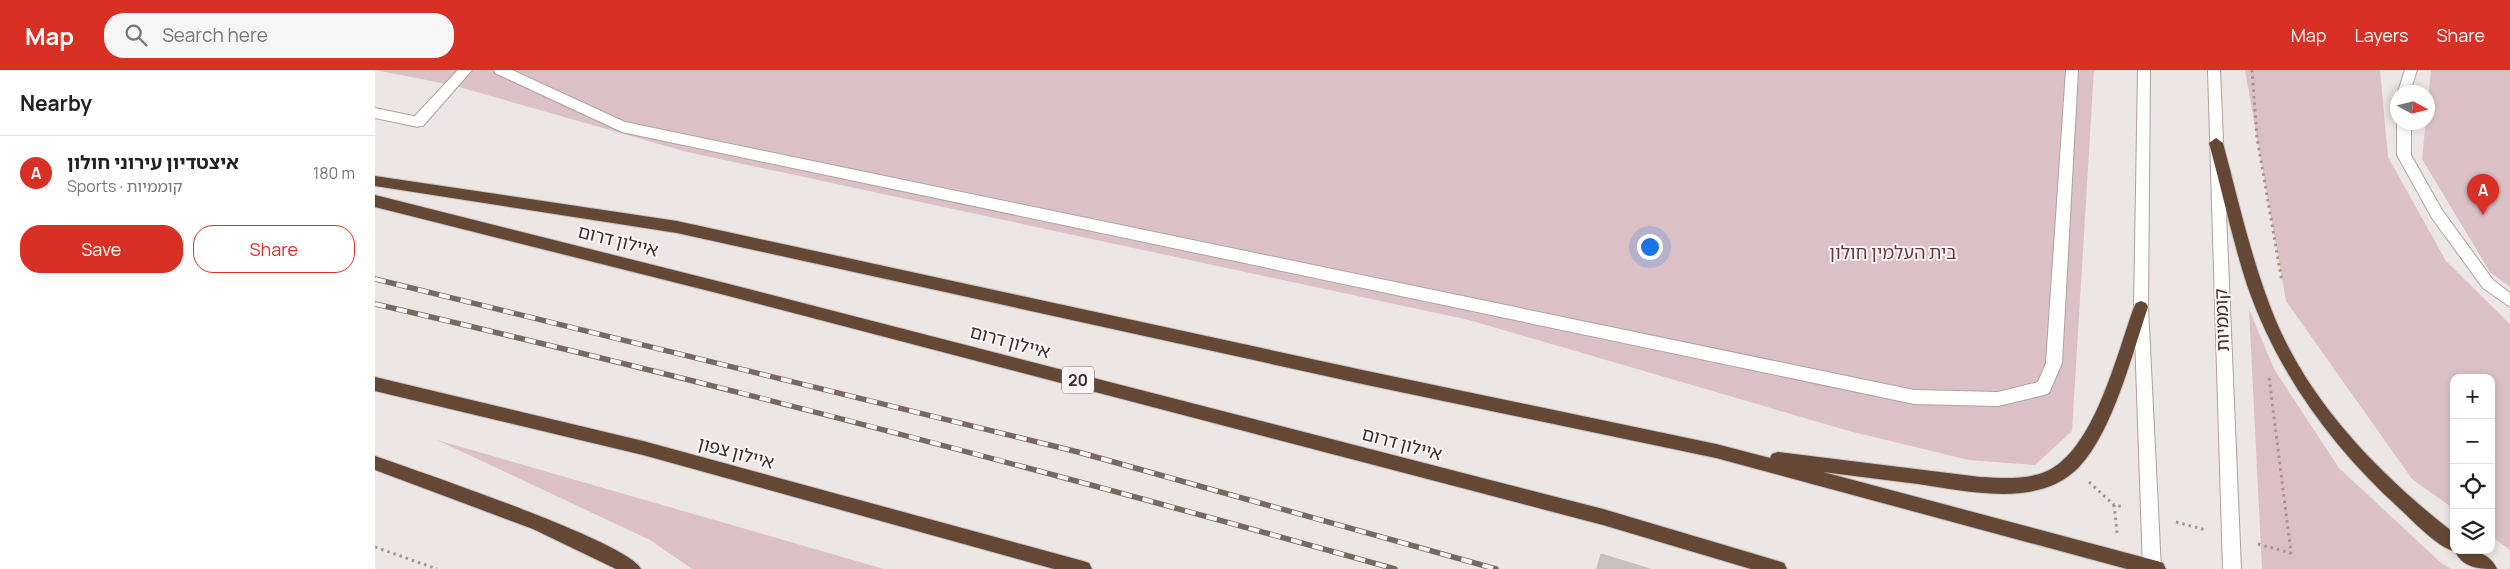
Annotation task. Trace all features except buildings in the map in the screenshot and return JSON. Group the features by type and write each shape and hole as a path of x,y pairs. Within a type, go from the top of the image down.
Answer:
{"highway":[{"path":"2217,143 2255,287 2288,361 2318,407 2352,448 2427,524 2450,541"},
{"path":"375,181 677,228 1367,378 1716,451 2153,569"},
{"name":"איילון דרום","path":"375,201 717,287 1603,517 1778,569"},
{"path":"1716,451 1980,485 2008,486 2038,482 2059,474 2070,466 2091,439 2141,307"},
{"name":"איילון צפון","path":"375,384 643,448 1083,569"},
{"path":"375,463 566,535 602,551 632,569"},
{"path":"2468,554 2488,569"}],"main road":[{"path":"375,113 417,122 467,70"},
{"path":"500,70 621,127 1915,397 1999,399 2044,388 2054,363 2072,70"},
{"path":"2144,70 2141,307 2153,569"},
{"name":"קוממיות","path":"2214,70 2232,569"},
{"path":"2406,85 2411,70"},
{"path":"2404,130 2404,155 2437,214 2487,284 2510,301"}],"path":[{"path":"2252,70 2257,138 2284,292"},
{"path":"2070,466 2115,504"},
{"path":"375,547 437,569"}],"green space":[{"name":"בית העלמין חולון","path":"375,70 2094,70 2072,431 2035,465 1969,460 1849,431 1469,320 687,152 452,85"},
{"path":"2245,70 2380,70 2388,157 2446,261 2510,324 2510,550 2495,539 2495,374 2450,374 2450,506 2412,479 2286,301"},
{"path":"2431,70 2510,70 2510,287 2490,272 2422,159 2425,130 2435,130 2435,85 2429,85"},
{"path":"2249,309 2274,369 2339,468 2440,562 2451,569 2262,569"},
{"path":"437,440 884,569 692,569 650,540"}],"railway":[{"path":"375,279 1078,452 1496,569"},
{"path":"375,304 631,365 887,430 1395,569"}],"place":[{"name":"איצטדיון עירוני חולון","path":"2483,215"}]}
